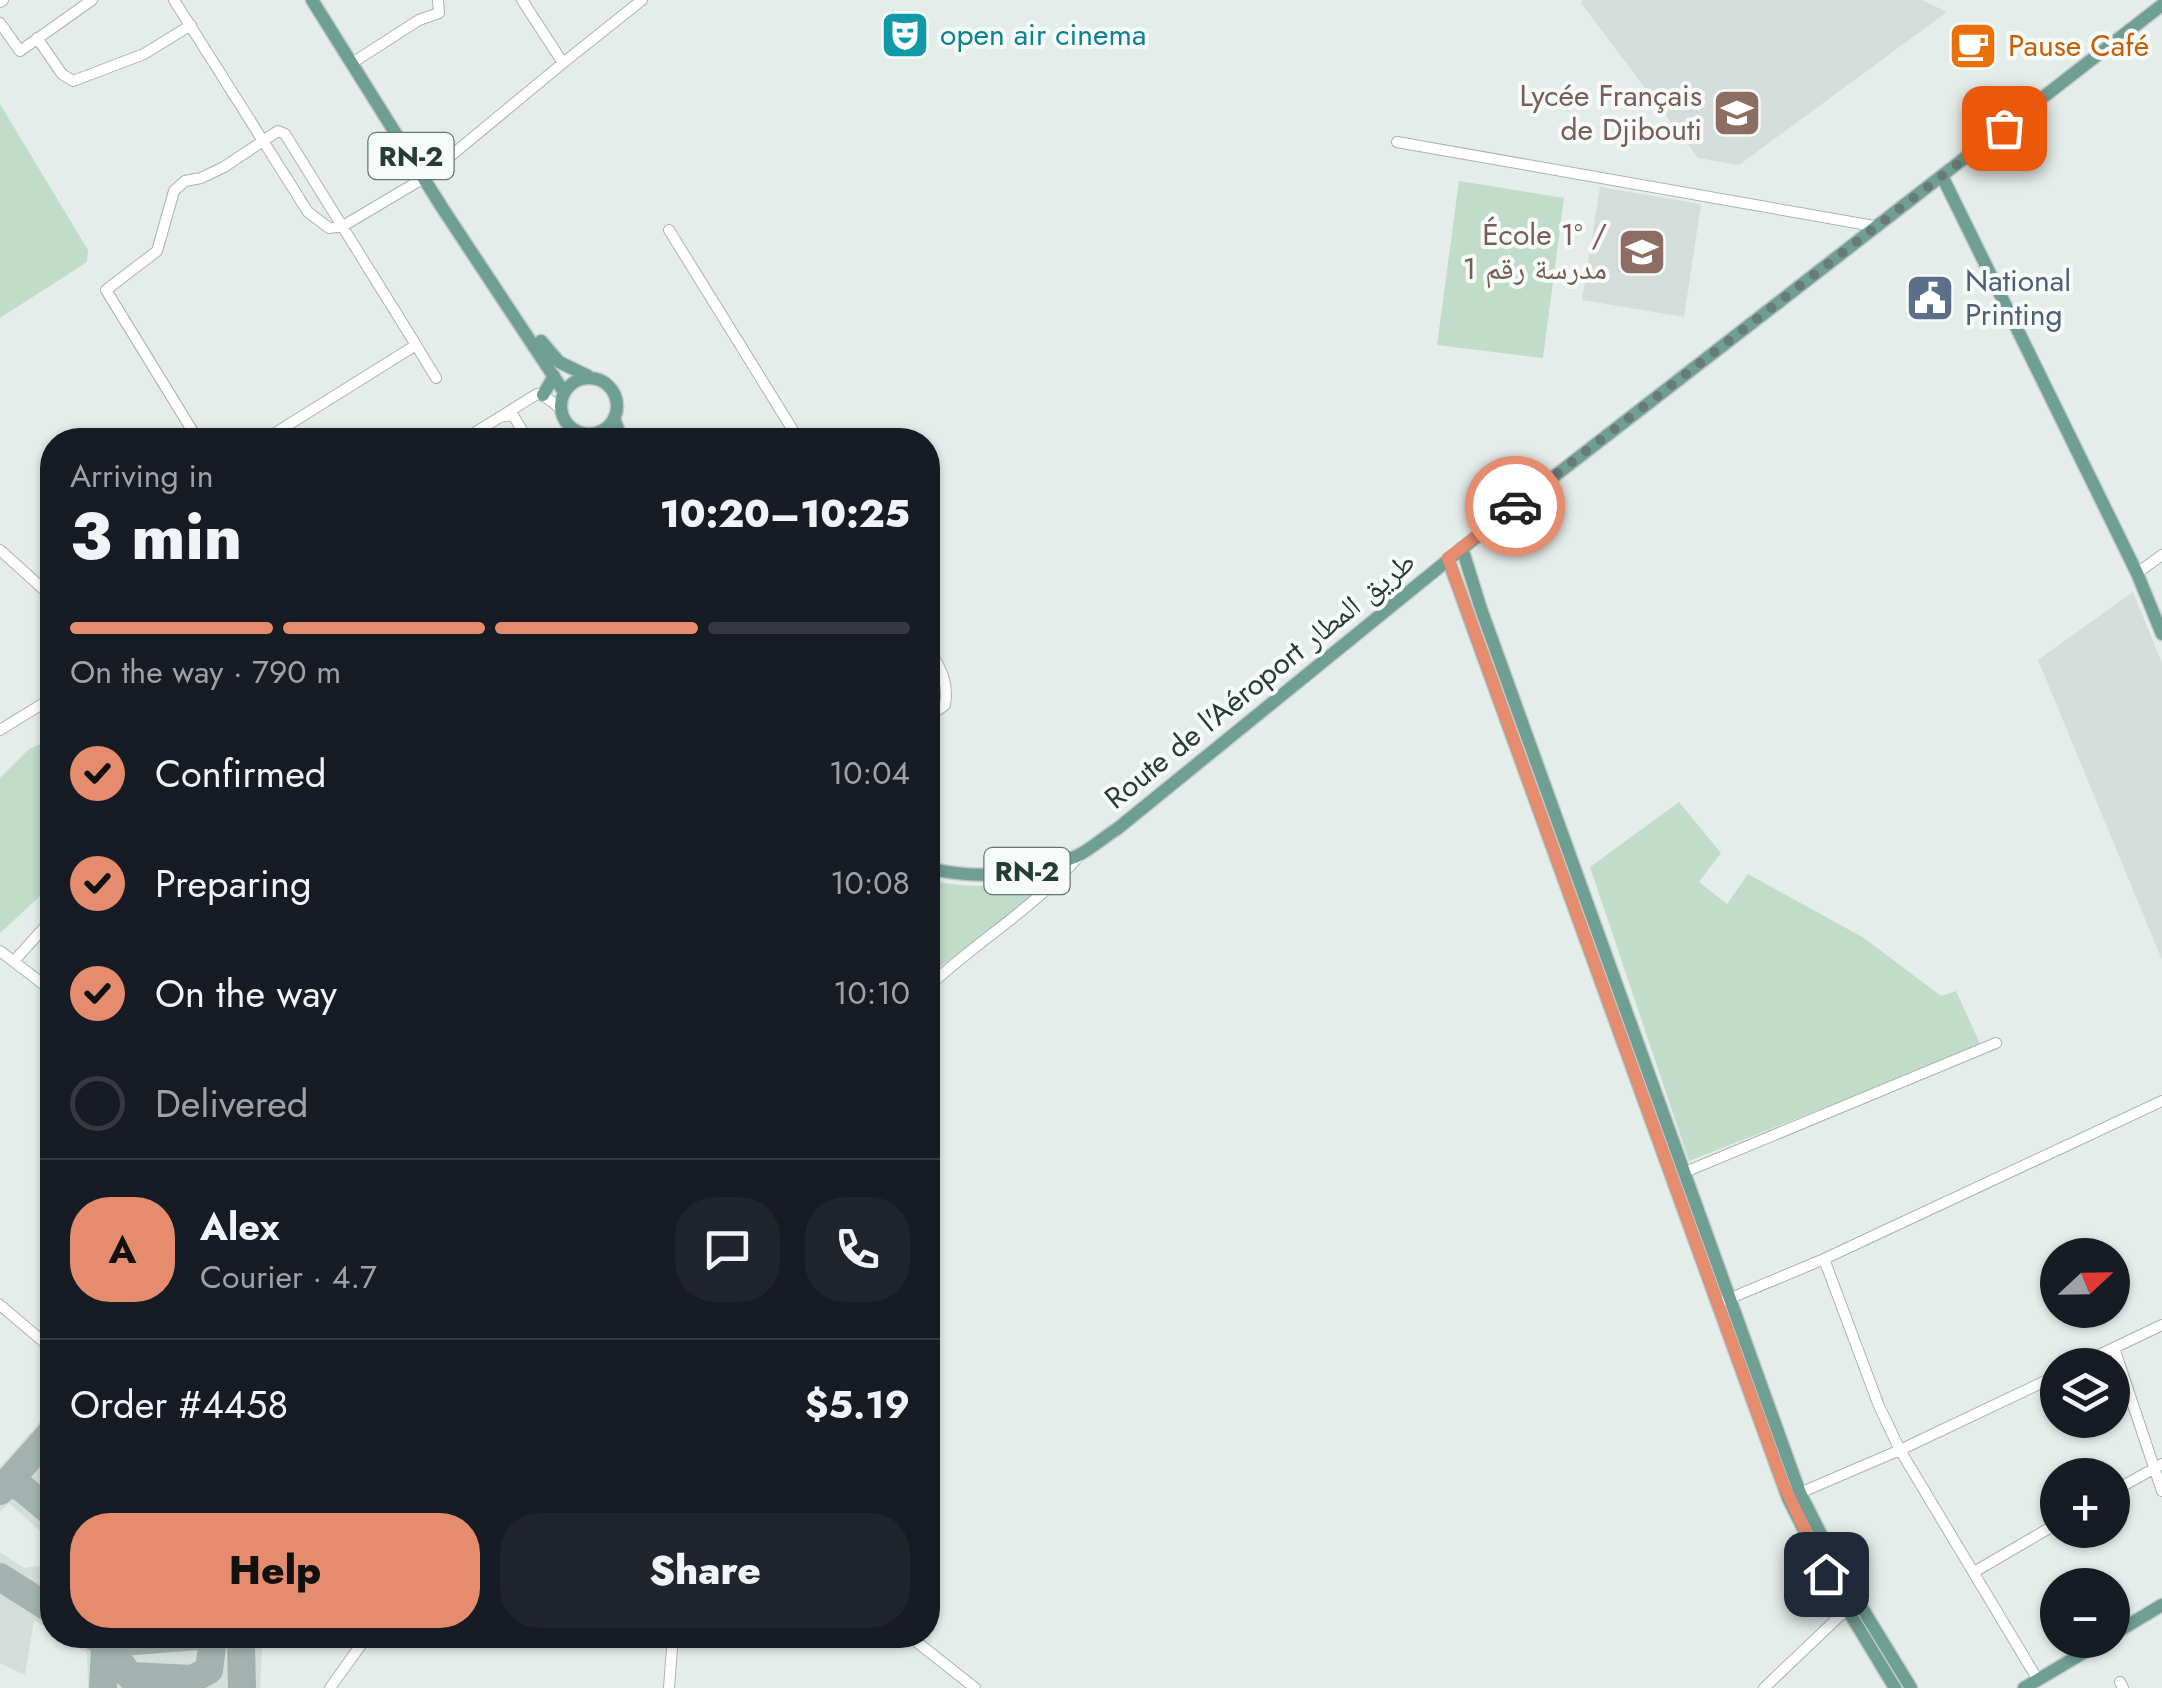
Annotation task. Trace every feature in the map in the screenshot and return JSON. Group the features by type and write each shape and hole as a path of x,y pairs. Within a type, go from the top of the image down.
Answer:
{"main road":[{"name":"RN-2","path":"312,0 564,392"},
{"name":"Route de l'Aéroport طريق المطار","path":"940,871 1008,874 1080,855 1448,558 2162,5"},
{"path":"1942,176 2162,634"},
{"name":"RN-2","path":"512,310 520,314 560,362 600,380 612,390 618,428"},
{"path":"543,394 554,376"},
{"path":"570,428 560,408 564,392 575,381 590,378"},
{"path":"606,428 614,418"},
{"path":"1462,548 1574,886 1812,1549 1896,1688"},
{"path":"1448,558 1684,1172 1724,1300"},
{"path":"1794,1495 1911,1688"},
{"path":"2130,1625 2162,1605"},
{"path":"2024,1688 2075,1658"}],"street":[{"path":"0,23 20,51 92,0"},
{"path":"174,0 308,212 329,228 343,226 424,178 642,0"},
{"path":"352,63 419,20 440,13 438,0"},
{"path":"522,0 562,62"},
{"path":"615,0 624,14"},
{"path":"37,38 62,74 73,82 144,54 191,25"},
{"path":"191,428 106,290 157,250 174,191 185,181 224,167 278,130 285,134 436,378"},
{"path":"1397,142 1874,226"},
{"path":"669,230 792,428"},
{"path":"283,428 416,345"},
{"path":"483,428 537,394 543,394 560,408"},
{"path":"499,418 508,414 520,428"},
{"path":"499,418 508,419 514,428"},
{"path":"0,550 40,586"},
{"path":"2136,573 2162,555"},
{"path":"940,666 948,689 945,705 940,709"},
{"path":"0,730 40,705"},
{"path":"940,975 1032,902 1080,855"},
{"path":"14,960 40,932"},
{"path":"0,951 40,981"},
{"path":"1684,1172 1996,1042"},
{"path":"1724,1300 1824,1258 2162,1101"},
{"path":"1824,1258 1879,1406 1900,1450 2038,1680"},
{"path":"0,1305 40,1339"},
{"path":"2114,1348 2162,1326"},
{"path":"1794,1495 2040,1384"},
{"path":"2130,1391 2158,1466 2162,1491"},
{"path":"2130,1482 2158,1466"},
{"path":"1974,1572 2040,1534"},
{"path":"1764,1688 1847,1609"},
{"path":"330,1688 359,1648"},
{"path":"669,1688 672,1648"},
{"path":"924,1648 975,1688"}],"shaded area":[{"name":"Lycée Français de Djibouti","path":"1582,0 1922,0 1947,12 1739,165 1698,158"},
{"name":"École 1° / مدرسة رقم 1","path":"1600,187 1701,204 1684,317 1582,300"},
{"path":"2133,592 2162,663 2162,960 2038,660"},
{"path":"40,1422 40,1531 9,1503 0,1512 0,1467"},
{"path":"0,1552 24,1568 40,1566 40,1624 34,1620 25,1675 0,1663"},
{"path":"79,1648 262,1648 260,1688 88,1688 87,1653"}],"green space":[{"path":"0,104 88,250 87,262 0,318"},
{"path":"1459,181 1564,198 1543,358 1437,345"},
{"path":"40,744 40,896 0,933 0,778 29,749"},
{"path":"1679,802 1721,853 1699,882 1727,904 1748,874 1864,938 1941,996 1956,991 1981,1046 1689,1161 1590,867"},
{"path":"1032,878 1042,882 1042,888 1027,904 940,967 940,882 1005,884"}],"taxiway":[{"path":"0,1491 40,1446"},
{"path":"7,1483 21,1487 40,1503"},
{"path":"0,1577 40,1602"},
{"path":"103,1688 105,1648"},
{"path":"109,1648 130,1676 193,1679 209,1670 212,1648"},
{"path":"241,1648 242,1688"}],"way so far":[{"path":"1515,506 2004,128"}],"place":[{"name":"open air cinema","path":"905,35"},
{"name":"Pause Café","path":"1973,46"},
{"name":"Lycée Français de Djibouti","path":"1737,113"},
{"name":"École 1° / مدرسة رقم 1","path":"1642,252"},
{"name":"National Printing","path":"1930,298"}],"route":[{"path":"1515,506 1448,558 1788,1498 1826,1574"}]}
